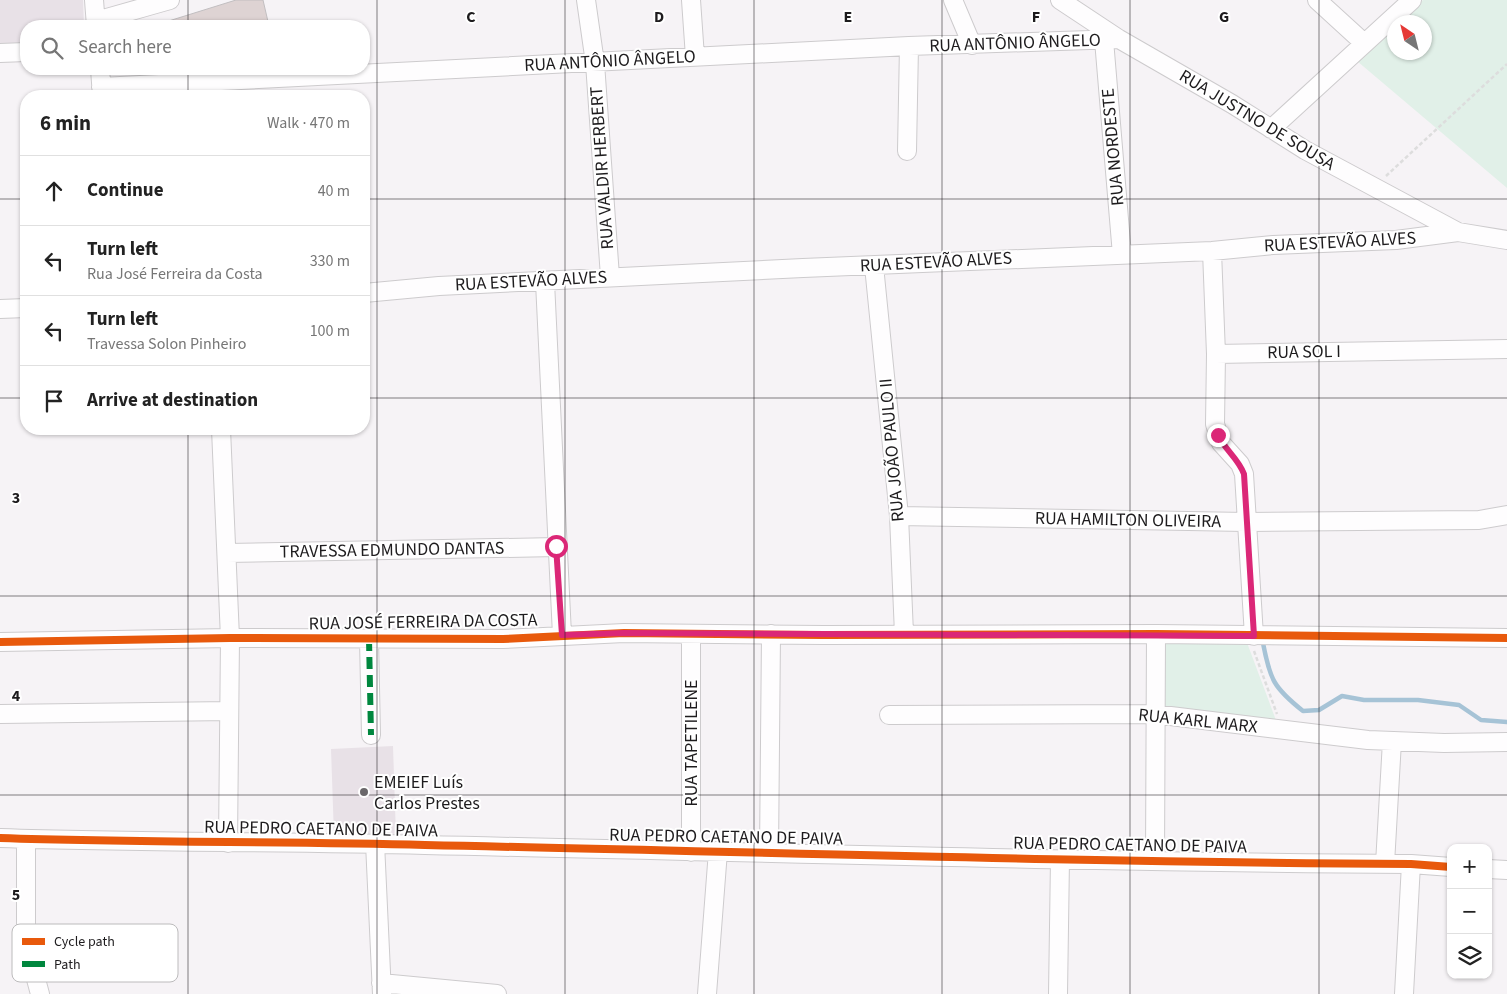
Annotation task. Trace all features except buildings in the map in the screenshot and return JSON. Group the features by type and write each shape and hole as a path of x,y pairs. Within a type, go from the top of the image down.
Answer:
{"street":[{"path":"94,0 96,20"},
{"path":"108,20 170,0"},
{"name":"RUA VALDIR HERBERT","path":"586,0 594,62 610,277"},
{"path":"691,0 696,57"},
{"path":"952,0 972,45"},
{"name":"RUA JUSTNO DE SOUSA","path":"1060,0 1112,39 1374,187 1458,232"},
{"path":"1317,0 1364,43"},
{"path":"1271,129 1412,0"},
{"name":"RUA ANTÔNIO ÂNGELO","path":"119,90 594,62 909,46 1112,39"},
{"name":"RUA NORDESTE","path":"1112,39 1122,255"},
{"path":"907,151 909,46"},
{"path":"0,53 20,52"},
{"path":"101,75 102,90"},
{"name":"RUA ESTEVÃO ALVES","path":"370,292 439,286 545,282 610,277 1212,251 1273,245 1404,239 1458,232 1507,240"},
{"path":"1212,251 1216,354 1215,424 1221,443 1240,464 1244,474 1251,636"},
{"name":"RUA JOÃO PAULO II","path":"874,266 899,516 904,634"},
{"path":"545,282 556,546 562,635"},
{"path":"0,309 20,308"},
{"name":"RUA SOL I","path":"1216,354 1507,349"},
{"path":"220,435 230,638 228,843"},
{"name":"RUA HAMILTON OLIVEIRA","path":"899,516 1246,522 1479,520 1507,516"},
{"name":"TRAVESSA EDMUNDO DANTAS","path":"227,553 556,546"},
{"name":"RUA JOSÉ FERREIRA DA COSTA","path":"0,642 230,638 504,639 562,635 691,634 1156,634 1507,638"},
{"name":"RUA TAPETILENE","path":"691,634 691,852"},
{"path":"769,853 771,634"},
{"path":"1155,860 1154,714 1156,634"},
{"path":"369,639 371,736"},
{"path":"0,714 229,711"},
{"name":"RUA KARL MARX","path":"889,715 1154,714 1392,741 1444,743 1507,742"},
{"path":"1385,864 1392,741"},
{"name":"RUA PEDRO CAETANO DE PAIVA","path":"0,838 228,843 375,843 1060,860 1447,866"},
{"path":"26,839 26,924"},
{"path":"375,843 382,989 497,994"},
{"path":"707,994 718,851"},
{"path":"1058,994 1060,860"},
{"path":"1404,994 1411,864"},
{"path":"1492,869 1507,870"}],"path":[{"path":"1374,187 1507,64"},
{"path":"1251,636 1283,730"}],"shaded area":[{"path":"0,0 83,0 84,20 20,20 20,45 0,46"},
{"path":"1423,0 1507,0 1507,188 1357,61 1387,33 1387,60 1432,60 1432,15 1407,15"},
{"path":"1172,638 1246,640 1277,723 1166,710 1161,702 1161,647"},
{"name":"EMEIEF Luís Carlos Prestes","path":"393,746 396,836 334,836 331,749"}],"waterway":[{"path":"1263,643 1271,675 1279,689 1303,711 1319,710 1342,696 1364,700 1418,700 1459,705 1481,720 1507,722"}],"marked path":[{"path":"369,639 371,735"}],"cycle path":[{"path":"0,642 230,638 503,639 624,633 824,635 1156,634 1507,638"},
{"path":"0,838 372,844 1041,859 1411,864 1447,867"}],"place":[{"name":"EMEIEF Luís Carlos Prestes","path":"364,792"}],"route":[{"path":"556,546 562,635 624,633 824,635 1156,634 1254,636 1244,474 1236,457 1221,443 1218,435"}]}
